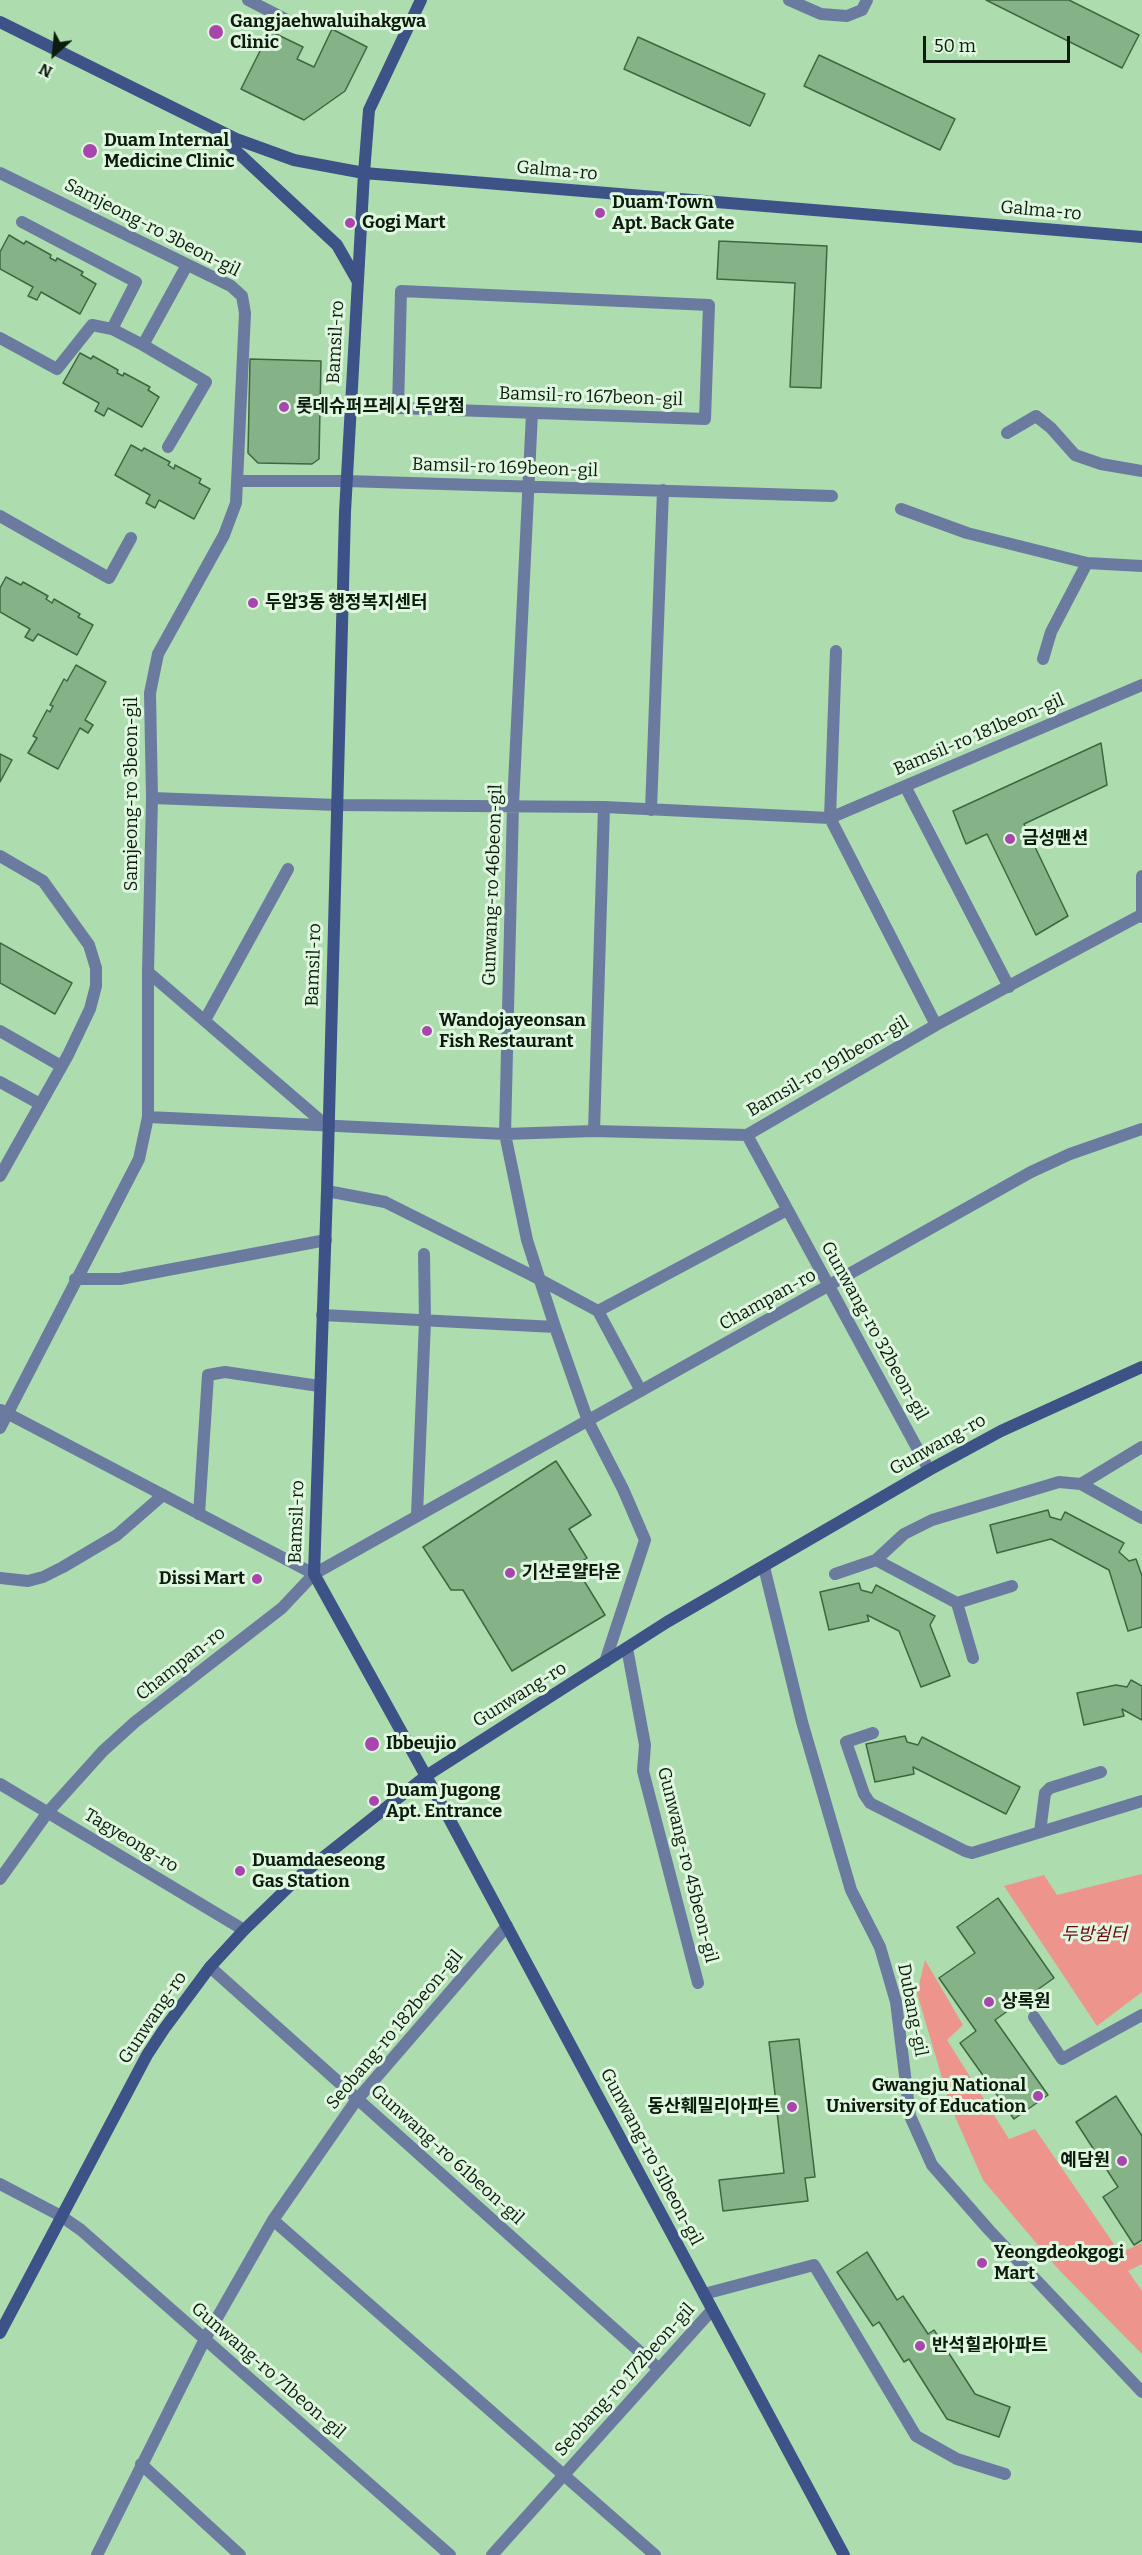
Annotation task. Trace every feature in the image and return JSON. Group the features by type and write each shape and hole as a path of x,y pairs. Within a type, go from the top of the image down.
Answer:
{"main road":[{"name":"Bamsil-ro","path":"421,0 369,110 364,173 346,481 326,1240 314,1574 426,1776"},
{"name":"Galma-ro","path":"0,22 211,127 254,147 294,160 364,173 1142,237"},
{"path":"211,127 337,245 357,280"},
{"name":"Gunwang-ro","path":"0,2332 147,2055 210,1967 244,1930 301,1875 426,1776 627,1648 929,1470 1001,1431 1142,1367"},
{"name":"Gunwang-ro 51beon-gil","path":"426,1776 844,2555"}],"street":[{"path":"248,0 291,22"},
{"path":"789,0 821,14 848,16 862,10 867,0"},
{"name":"Samjeong-ro 3beon-gil","path":"0,173 231,286 242,296 245,313 239,481 236,503 224,535 174,625 155,667 149,716 152,798 148,972 148,1117 138,1159 4,1411 0,1428"},
{"path":"22,222 136,282 112,329"},
{"path":"143,345 187,265"},
{"name":"Bamsil-ro 167beon-gil","path":"401,291 709,305 705,419 532,413 398,408 401,291"},
{"path":"0,338 57,369 92,325 112,329 206,382 168,447"},
{"name":"Gunwang-ro 46beon-gil","path":"532,413 513,805 505,1134 527,1240 555,1327 588,1421 623,1489 645,1540 605,1662"},
{"path":"1007,433 1036,416 1051,428 1075,455 1101,464 1142,471"},
{"name":"Bamsil-ro 169beon-gil","path":"239,481 346,481 832,496"},
{"path":"651,810 663,490"},
{"path":"901,509 967,533 1087,563 1142,566"},
{"path":"0,516 109,578 131,538"},
{"path":"1043,659 1051,632 1087,563"},
{"path":"830,818 836,651"},
{"name":"Bamsil-ro 181beon-gil","path":"337,805 604,807 830,818 1142,686"},
{"path":"905,786 1009,987"},
{"path":"152,798 337,805"},
{"path":"594,1131 604,807"},
{"name":"Bamsil-ro 191beon-gil","path":"830,818 936,1026"},
{"path":"0,856 43,881 89,945 96,968 96,986 90,1010 0,1176"},
{"path":"205,1020 288,869"},
{"path":"1142,876 1142,916"},
{"name":"Bamsil-ro 191beon-gil","path":"328,1127 505,1134 594,1131 747,1135 936,1026 1142,916"},
{"path":"148,972 328,1127"},
{"path":"0,1031 61,1066"},
{"path":"0,1082 40,1104"},
{"path":"148,1117 328,1127"},
{"name":"Champan-ro","path":"0,1879 48,1812 103,1751 135,1722 282,1608 314,1574 1031,1172 1070,1154 1142,1129"},
{"name":"Gunwang-ro 32beon-gil","path":"747,1135 929,1470"},
{"path":"327,1191 385,1202 598,1311 641,1391"},
{"path":"598,1311 787,1210"},
{"path":"75,1280 120,1279 326,1240"},
{"path":"417,1515 425,1321 424,1254"},
{"path":"322,1315 555,1327"},
{"path":"199,1514 208,1375 225,1372 319,1386"},
{"path":"4,1411 314,1574"},
{"path":"1082,1484 1142,1447"},
{"path":"835,1574 876,1560 904,1534 932,1520 1059,1482 1082,1484 1142,1518"},
{"path":"0,1578 28,1581 63,1567 117,1535 163,1495"},
{"path":"876,1560 957,1603 1012,1586"},
{"name":"Dubang-gil","path":"765,1567 802,1722 851,1890 880,1947 896,2002 910,2116 932,2165 989,2230 1142,2392"},
{"path":"957,1603 973,1658"},
{"name":"Gunwang-ro 45beon-gil","path":"627,1648 645,1744 643,1771 698,1983"},
{"path":"873,1733 846,1742 864,1794 877,1808 956,1847 972,1852 1142,1801"},
{"path":"1040,1832 1045,1793 1050,1788 1101,1772"},
{"name":"Tagyeong-ro","path":"0,1784 244,1930"},
{"name":"Seobang-ro 182beon-gil","path":"97,2555 205,2339 273,2220 357,2099 507,1926"},
{"name":"Gunwang-ro 61beon-gil","path":"210,1967 659,2369"},
{"path":"1034,2017 1062,2059 1142,2016"},
{"path":"0,2184 61,2216"},
{"name":"Gunwang-ro 71beon-gil","path":"61,2216 81,2230 450,2555"},
{"name":"Seobang-ro 172beon-gil","path":"273,2220 655,2555"},
{"path":"704,2294 814,2265 916,2436 957,2459 1005,2474"},
{"name":"Seobang-ro 172beon-gil","path":"492,2555 712,2310"},
{"path":"141,2464 240,2555"}],"green space":[{"name":"두방쉼터","path":"1142,1874 1142,1992 1097,2026 1004,1886 1044,1875 1057,1895"},
{"path":"925,1960 963,2025 947,2040 1009,2139 1035,2129 1120,2253 1142,2243 1142,2264 1128,2271 1142,2291 1142,2354 1059,2270 983,2180 950,2105 917,1993"}],"building":[{"path":"986,0 1069,0 1139,35 1122,68"},
{"path":"332,29 367,47 345,91 304,120 241,89 270,31 303,47 297,59 314,67"},
{"path":"638,37 765,94 750,126 624,69"},
{"path":"819,55 955,119 940,150 804,86"},
{"path":"9,235 24,244 26,241 51,255 50,258 56,261 57,258 83,272 81,275 96,284 80,314 41,292 37,300 28,296 33,287 0,269 0,252"},
{"path":"719,241 827,246 821,388 790,387 795,283 717,279"},
{"path":"80,353 91,359 93,356 118,370 117,373 123,376 124,373 150,387 148,390 159,397 142,427 108,408 104,416 95,411 99,403 63,383"},
{"name":"롯데슈퍼프레시 두암점","path":"250,359 321,361 319,459 312,464 258,463 248,453"},
{"path":"131,445 142,451 144,448 170,462 168,465 174,469 175,465 201,479 199,483 210,489 194,519 159,500 155,508 146,503 150,495 115,475"},
{"path":"6,577 21,585 23,582 48,596 46,599 52,603 54,599 80,614 78,617 93,625 77,655 38,634 33,641 25,637 30,629 0,612 0,588"},
{"path":"76,665 106,682 85,720 93,725 88,733 80,728 58,769 28,753 37,738 33,736 47,710 50,712 53,706 50,705 64,679 67,681"},
{"name":"금성맨션","path":"1101,743 1107,785 1024,824 1068,916 1036,935 987,834 966,844 953,811"},
{"path":"0,754 12,760 0,782"},
{"path":"0,943 72,983 55,1014 0,983"},
{"name":"기산로얄타운","path":"556,1461 591,1515 569,1529 587,1558 575,1566 605,1615 512,1671 463,1590 451,1590 423,1547"},
{"path":"1048,1510 1050,1517 1061,1520 1065,1512 1124,1543 1119,1552 1129,1561 1136,1559 1142,1576 1142,1627 1128,1631 1109,1570 1051,1539 997,1553 990,1525"},
{"path":"859,1583 861,1590 872,1593 876,1585 935,1616 930,1625 950,1676 921,1687 899,1631 867,1615 869,1621 829,1630 820,1592"},
{"path":"1131,1680 1142,1686 1142,1720 1122,1709 1124,1716 1084,1725 1077,1693 1116,1685 1127,1687"},
{"path":"905,1736 907,1742 918,1745 922,1737 1020,1787 1006,1814 913,1767 914,1774 875,1782 866,1744"},
{"name":"상록원","path":"998,1898 1054,1978 995,2020 1048,2095 1014,2119 960,2043 976,2031 939,1978 975,1953 957,1927"},
{"name":"동산훼밀리아파트","path":"799,2039 815,2177 805,2178 808,2201 723,2211 719,2180 784,2173 769,2042"},
{"name":"예담원","path":"1116,2096 1142,2136 1142,2240 1134,2245 1103,2197 1118,2187 1076,2122"},
{"name":"반석힐라아파트","path":"867,2252 897,2300 903,2296 928,2334 934,2330 975,2394 1010,2407 999,2437 947,2419 909,2359 904,2362 879,2322 873,2326 837,2272"}],"place":[{"name":"Gangjaehwaluihakgwa Clinic","path":"216,32"},
{"name":"Duam Internal Medicine Clinic","path":"90,151"},
{"name":"Duam Town Apt. Back Gate","path":"600,213"},
{"name":"Gogi Mart","path":"350,223"},
{"name":"롯데슈퍼프레시 두암점","path":"284,407"},
{"name":"두암3동 행정복지센터","path":"253,603"},
{"name":"금성맨션","path":"1010,839"},
{"name":"Wandojayeonsan Fish Restaurant","path":"427,1031"},
{"name":"기산로얄타운","path":"510,1573"},
{"name":"Dissi Mart","path":"257,1579"},
{"name":"Ibbeujio","path":"372,1744"},
{"name":"Duam Jugong Apt. Entrance","path":"374,1801"},
{"name":"Duamdaeseong Gas Station","path":"240,1871"},
{"name":"상록원","path":"989,2002"},
{"name":"Gwangju National University of Education","path":"1038,2096"},
{"name":"동산훼밀리아파트","path":"792,2107"},
{"name":"예담원","path":"1122,2161"},
{"name":"Yeongdeokgogi Mart","path":"982,2263"},
{"name":"반석힐라아파트","path":"920,2346"}]}
